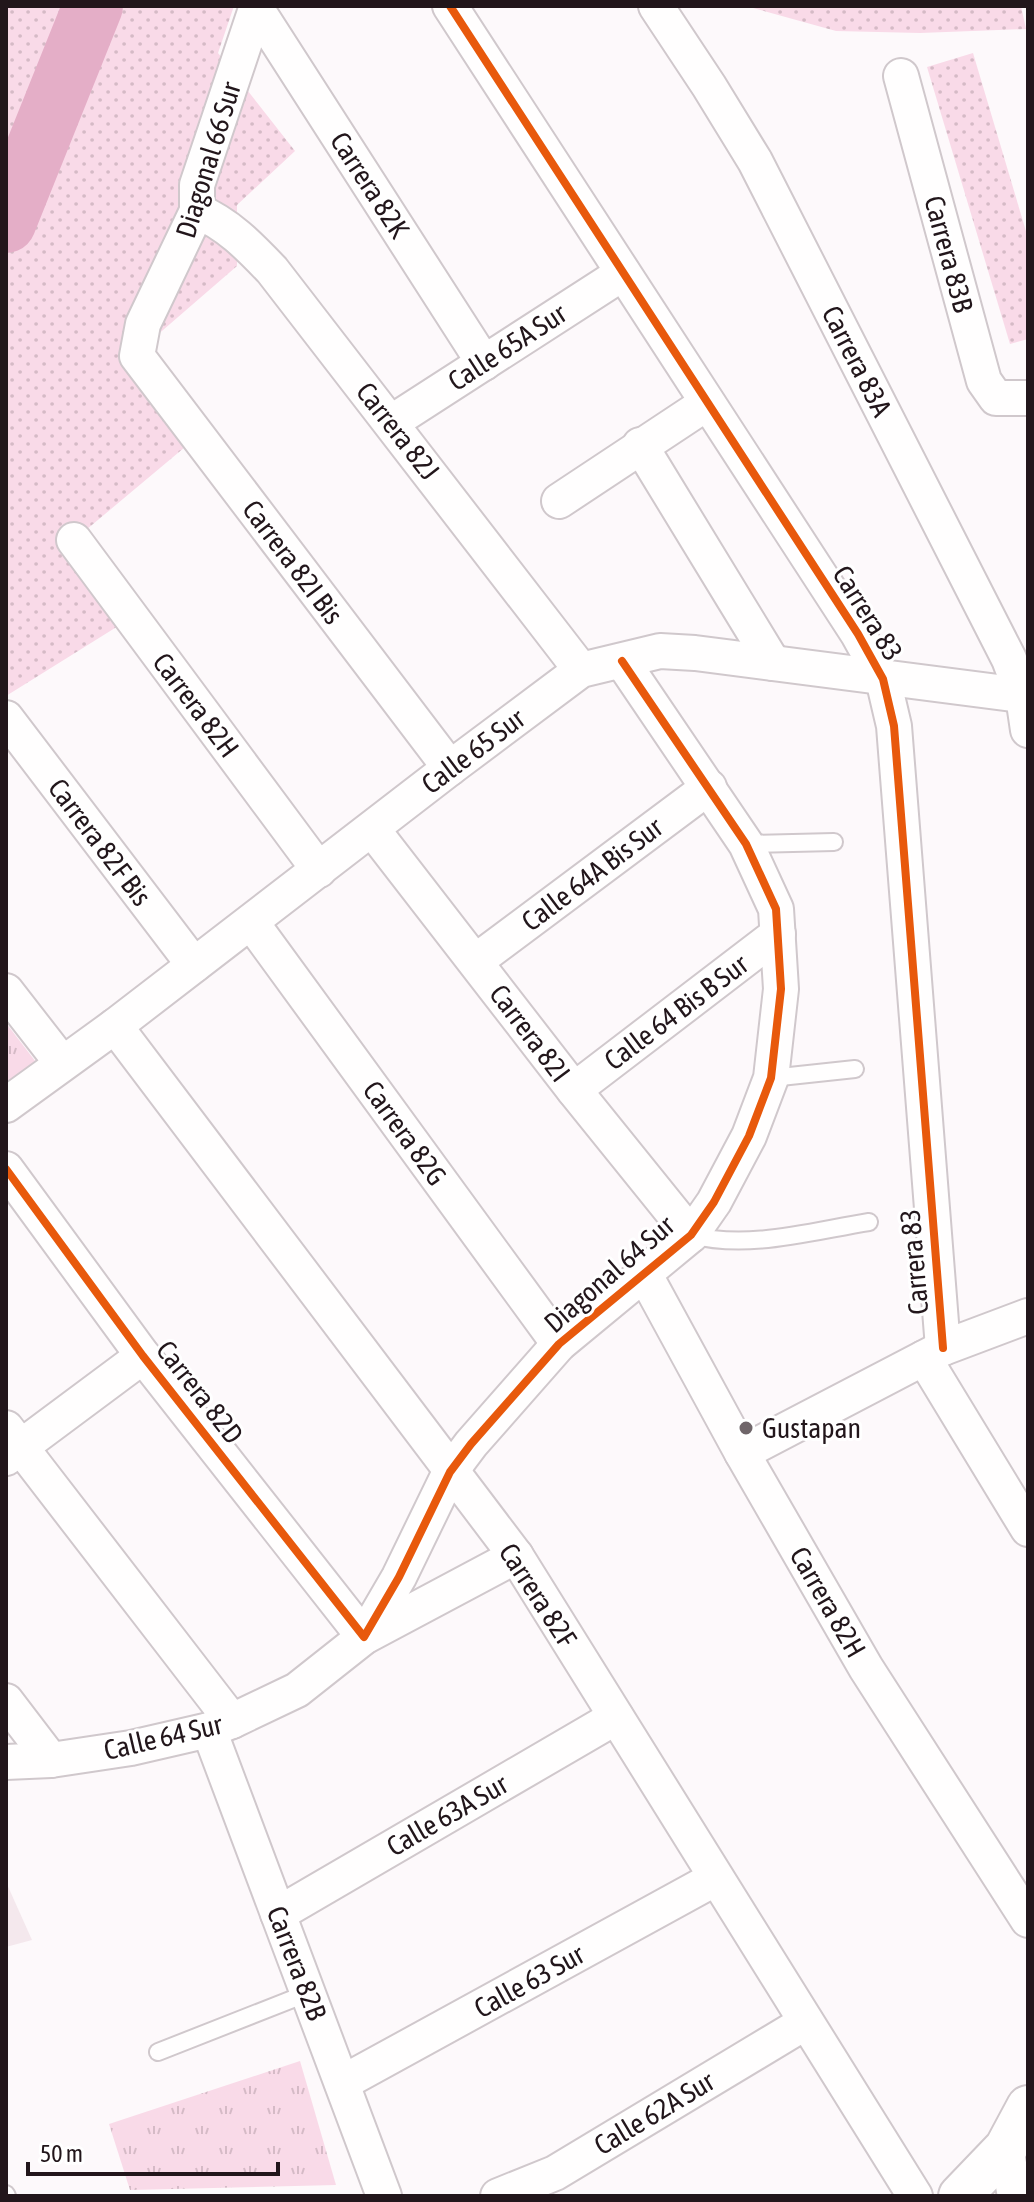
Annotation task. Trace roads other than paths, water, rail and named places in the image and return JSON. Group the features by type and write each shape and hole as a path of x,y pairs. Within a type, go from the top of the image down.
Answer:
{"street":[{"name":"Carrera 83","path":"450,6 858,634 883,679 894,726 934,1353 1028,1529"},
{"name":"Carrera 83A","path":"656,6 755,161 1009,659 1025,696 1028,730"},
{"name":"Diagonal 66 Sur","path":"137,356 143,324 197,211 197,185 256,7"},
{"name":"Carrera 82K","path":"256,7 484,363"},
{"name":"Carrera 83B","path":"901,76 984,381 996,398 1028,398"},
{"name":"Carrera 82J","path":"197,211 219,220 272,270 581,670"},
{"name":"Calle 65A Sur","path":"392,422 623,273"},
{"name":"Carrera 82I Bis","path":"137,356 450,768"},
{"path":"559,501 707,403"},
{"path":"640,445 773,663"},
{"name":"Carrera 82H","path":"74,540 319,870"},
{"name":"Calle 65 Sur","path":"6,1105 115,1026 581,670 660,651 695,653 1025,696"},
{"name":"Diagonal 64 Sur","path":"364,1637 399,1577 450,1472 471,1444 559,1344 691,1235 714,1202 749,1136 771,1078 781,989 776,909 746,844 622,661"},
{"name":"Carrera 82F Bis","path":"6,718 194,965"},
{"name":"Calle 64A Bis Sur","path":"476,961 709,787"},
{"name":"Carrera 82I","path":"372,829 574,1090 691,1235"},
{"name":"Carrera 82G","path":"251,922 559,1344"},
{"name":"Calle 64 Bis B Sur","path":"574,1090 778,934"},
{"path":"6,991 62,1063"},
{"name":"Carrera 82F","path":"115,1026 516,1556 915,2196"},
{"name":"Carrera 82D","path":"6,1169 143,1356 364,1637"},
{"name":"Carrera 82H","path":"645,1275 742,1453 866,1668 1028,1920"},
{"path":"742,1453 934,1353 1028,1316"},
{"path":"11,1445 143,1356"},
{"name":"Carrera 82B","path":"11,1445 220,1726 278,1914 384,2196"},
{"name":"Calle 64 Sur","path":"6,1762 51,1760 131,1748 220,1726 297,1690 364,1637 516,1556"},
{"path":"6,1701 51,1760"},
{"name":"Calle 63A Sur","path":"278,1914 616,1717"},
{"name":"Calle 63 Sur","path":"342,2083 716,1878"},
{"name":"Calle 62A Sur","path":"498,2196 555,2173 806,2022"},
{"path":"960,2196 1006,2148 1028,2107"},
{"path":"1006,2148 1015,2196"}],"lane":[{"path":"746,844 834,842"},
{"path":"771,1078 855,1069"},
{"path":"691,1235 713,1241 738,1242 869,1222"},
{"path":"158,2052 308,1993"}],"waterway":[{"path":"6,223 93,6"}],"place":[{"name":"Gustapan","path":"746,1428"}]}
